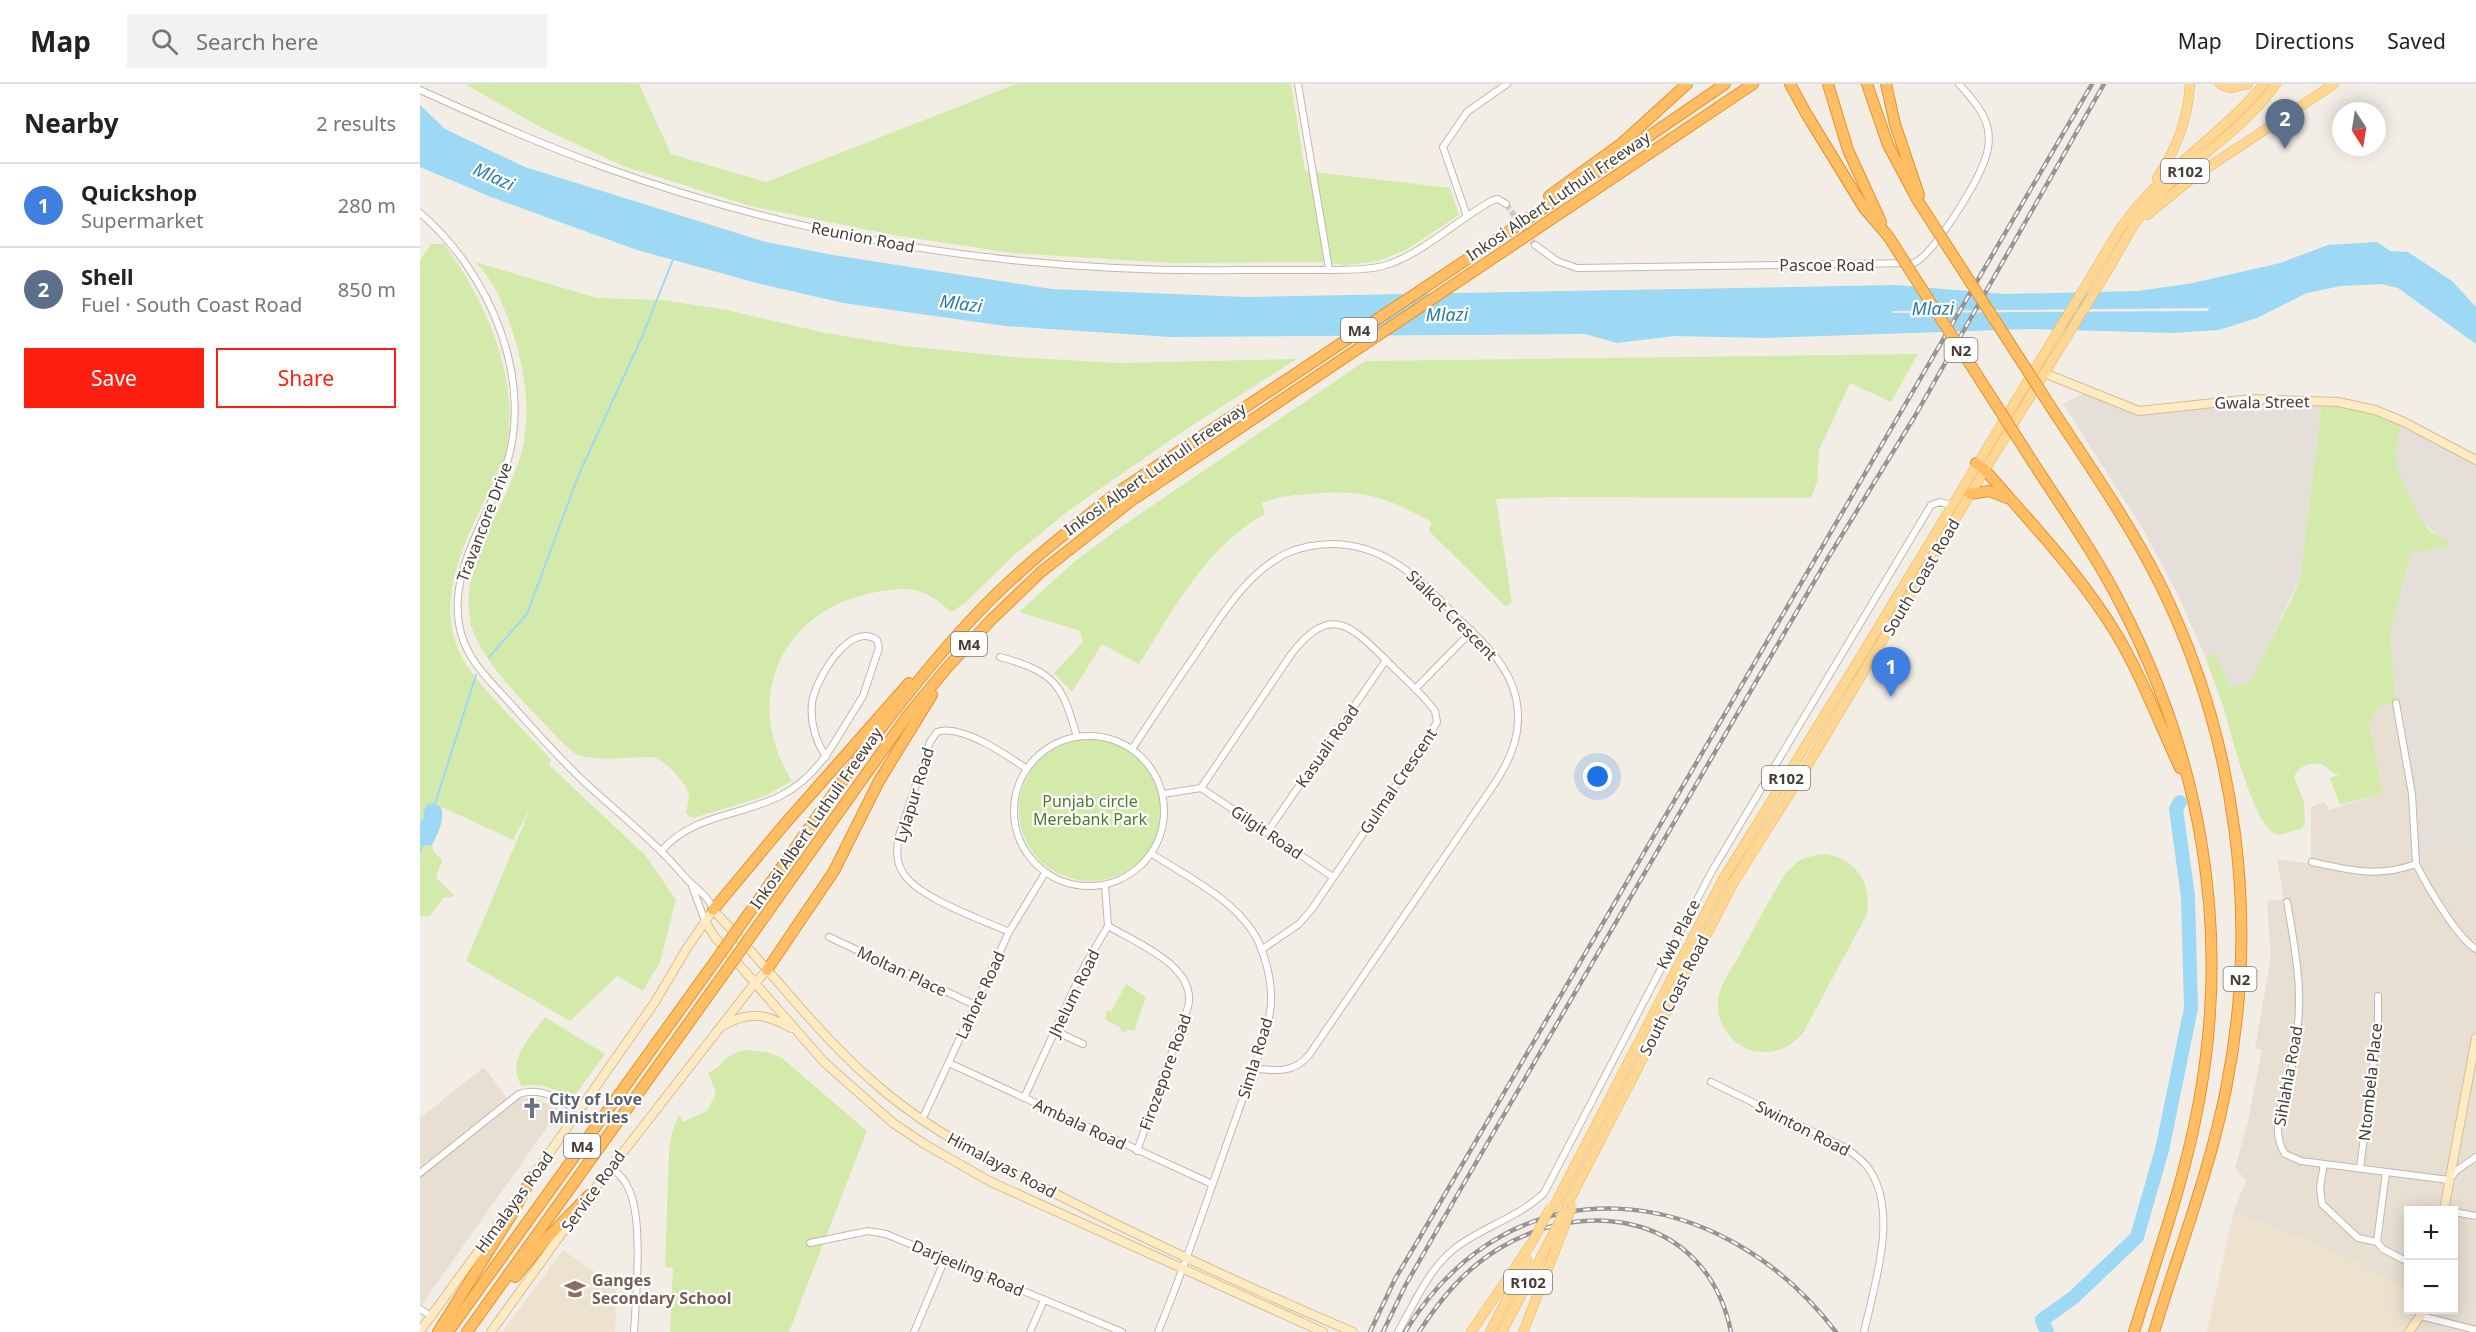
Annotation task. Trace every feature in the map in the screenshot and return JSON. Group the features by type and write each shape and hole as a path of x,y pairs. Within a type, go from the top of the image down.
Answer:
{"highway":[{"path":"1498,237 1527,212 1622,143 1687,84"},
{"name":"Inkosi Albert Luthuli Freeway","path":"448,1332 904,699 968,623 1024,569 1115,494 1725,84"},
{"name":"Inkosi Albert Luthuli Freeway","path":"467,1332 908,715 946,669 1013,598 1078,540 1131,501 1753,84"},
{"path":"1790,84 1807,116 1868,214 1888,236"},
{"name":"N2","path":"1828,84 1848,150 1888,236 2119,599 2168,708 2194,795 2205,861 2211,927 2212,968 2207,1046 2200,1101 2188,1152 2134,1332"},
{"name":"N2","path":"1867,84 1888,145 1918,201 2138,543 2178,623 2212,718 2223,760 2237,844 2240,879 2241,964 2237,1027 2226,1091 2212,1146 2154,1332"},
{"path":"1886,84 1894,124 1918,189 1918,201"},
{"path":"1976,463 1985,470 2072,570 2117,635 2150,699 2194,795"},
{"path":"1970,495 1992,492 2010,499"},
{"path":"713,910 879,715 968,623"},
{"path":"768,970 834,871 879,781 946,669"},
{"path":"438,1332 512,1214 532,1177"},
{"path":"487,1305 590,1195"}],"main road":[{"path":"2130,213 2166,165 2175,147 2184,125 2190,84"},
{"path":"2220,84 2230,88 2248,84"},
{"name":"South Coast Road","path":"1490,1332 1534,1241 1718,888 1847,680 2095,267 2130,213 2162,179 2224,126 2264,84"},
{"name":"South Coast Road","path":"1558,1232 1584,1171 1735,880 1811,759 2108,270 2125,238 2155,198 2237,127 2276,84"},
{"path":"2115,258 2144,217 2176,190 2334,84"},
{"path":"1522,1332 1558,1232"},
{"name":"R102","path":"1502,1332 1558,1232"},
{"path":"1471,1332 1534,1241"}],"street":[{"path":"1298,84 1329,269 1370,268 1393,263 1496,199 1506,204"},
{"path":"1467,216 1443,147 1467,112 1507,84"},
{"name":"Pascoe Road","path":"1535,245 1557,261 1577,268 1914,263 1927,255 1953,218 1984,163 1989,147 1985,119 1959,84"},
{"name":"Reunion Road","path":"420,90 558,150 604,167 718,203 809,228 958,254 1057,265 1172,271 1329,269"},
{"name":"Travancore Drive","path":"420,213 444,236 464,260 481,287 505,350 514,392 515,432 510,453 460,580 458,614 463,640 482,671 560,758 662,850"},
{"name":"Gwala Street","path":"2044,373 2139,411 2251,399 2338,402 2374,410 2402,421 2476,460"},
{"name":"Kwb Place","path":"1398,1332 1429,1278 1454,1249 1530,1204 1544,1193 1712,871 1931,506 1940,502 1951,505"},
{"name":"Sialkot Crescent","path":"1132,749 1220,617 1246,584 1277,559 1299,548 1323,544 1345,544 1374,551 1393,560 1424,584 1498,660 1516,698 1517,733 1508,763 1309,1055 1299,1065 1285,1070 1253,1068"},
{"name":"Gulmal Crescent","path":"1201,788 1292,653 1312,631 1327,626 1346,626 1359,634 1435,711 1437,722 1312,909 1299,924 1261,950"},
{"path":"1415,689 1472,631"},
{"path":"662,850 679,833 696,824 773,799 793,789 812,774 826,756 859,704 879,645 877,640 871,636 857,639 839,651 826,667 816,687 812,706 813,725 818,744 826,756"},
{"path":"1000,657 1033,667 1054,682 1065,698 1077,737"},
{"name":"Kasuali Road","path":"1268,831 1386,660"},
{"path":"2396,703 2412,794 2416,864 2455,926 2467,943 2476,949"},
{"name":"Lylapur Road","path":"1009,932 916,888 900,866 898,839 930,742 938,732 949,731 975,738 1000,750 1027,769"},
{"path":"1077,737 1101,737 1132,749 1149,764 1163,794 1164,826 1152,854 1136,871 1116,882 1094,887 1072,885 1045,873 1025,851 1015,822 1016,792 1027,769 1040,754 1052,746 1077,737"},
{"path":"1163,794 1201,788"},
{"name":"Gilgit Road","path":"1201,788 1268,831 1333,877"},
{"name":"Himalayas Road","path":"662,850 711,903 713,910 857,1068 922,1120 972,1151 1188,1259 1349,1330"},
{"name":"Simla Road","path":"1152,854 1213,894 1251,930 1261,950 1270,982 1270,1006 1253,1068 1188,1259 1158,1332"},
{"path":"2312,862 2352,871 2382,873 2416,864"},
{"name":"Lahore Road","path":"922,1120 1009,932 1045,873"},
{"name":"Himalayas Road","path":"692,885 705,921 714,936 824,1062 893,1123 936,1152 991,1182 1323,1332"},
{"path":"1106,885 1108,926"},
{"name":"Sihlahla Road","path":"2287,902 2298,960 2301,1004 2292,1065 2277,1137 2285,1154 2301,1161 2450,1180"},
{"name":"Himalayas Road","path":"420,1331 655,1002 713,910"},
{"name":"Jhelum Road","path":"1024,1098 1085,965 1108,926"},
{"name":"Firozepore Road","path":"1108,926 1180,972 1187,983 1190,994 1188,1007 1137,1151"},
{"name":"Moltan Place","path":"829,937 975,1005"},
{"name":"Service Road","path":"491,1332 610,1167 755,983 768,970"},
{"name":"Ntombela Place","path":"2360,1168 2378,1029 2378,996"},
{"path":"722,1026 735,1019 757,1014 774,1018 796,1030"},
{"path":"1055,1031 1083,1044"},
{"path":"2445,1206 2476,1038"},
{"name":"Ambala Road","path":"949,1064 1212,1184"},
{"name":"Swinton Road","path":"1711,1082 1840,1145 1857,1156 1872,1174 1880,1193 1883,1231 1864,1332"},
{"path":"420,1173 519,1094 544,1093 578,1111"},
{"path":"2450,1180 2457,1170 2476,1157"},
{"path":"2324,1164 2320,1187 2322,1204 2358,1238 2377,1242 2383,1249 2405,1260"},
{"path":"610,1167 623,1178 634,1205 637,1291 634,1332"},
{"path":"2377,1242 2386,1172"},
{"path":"2458,1213 2476,1216"},
{"name":"Darjeeling Road","path":"810,1243 874,1231 895,1236 1122,1332"},
{"path":"914,1332 945,1259"},
{"path":"1030,1332 1044,1300"},
{"path":"420,1309 430,1316"},
{"path":"2409,1332 2421,1314"},
{"path":"2425,1314 2476,1330"}],"shaded area":[{"path":"2087,392 2139,411 2199,403 2322,401 2300,578 2250,684 2230,686 2216,653 2205,656 2176,591 2141,526 2063,404"},
{"path":"2401,421 2476,461 2476,850 2416,851 2414,821 2396,703 2390,633 2411,553 2448,546 2421,520 2398,470 2396,454"},
{"path":"2396,703 2412,794 2416,851 2476,850 2476,1332 2409,1332 2421,1314 2458,1314 2458,1206 2404,1206 2404,1287 2275,1227 2233,1214 2246,1180 2235,1168 2248,1121 2262,1050 2255,1048 2271,958 2267,901 2284,899 2277,859 2311,864 2311,807 2325,802 2329,810 2382,793 2374,745 2368,725 2377,706"},
{"path":"484,1067 507,1098 533,1098 560,1109 420,1307 420,1118"},
{"path":"2233,1214 2275,1227 2353,1260 2404,1287 2404,1314 2421,1314 2409,1332 2207,1332"},
{"name":"Ganges Secondary School","path":"563,1250 596,1273 617,1281 615,1332 502,1332"}],"green space":[{"path":"465,84 639,84 671,154 766,182 1016,84 1291,84 1305,171 1450,188 1459,215 1406,250 1378,261 1347,265 1321,262 1172,263 1012,253 893,235 754,207 623,166 542,128"},
{"path":"431,244 444,244 460,267 488,320 506,377 509,407 508,436 502,464 466,541 451,595 451,622 458,649 482,685 551,760 549,765 646,856 676,900 660,962 643,991 617,976 570,1021 466,961 531,807 513,840 433,803 425,818 420,821 420,260"},
{"path":"475,262 597,298 663,300 727,310 821,332 905,346 1013,357 1121,363 1297,359 1188,428 1068,511 1012,557 964,604 951,612 924,593 897,589 872,593 840,603 813,619 793,640 778,664 771,692 770,721 777,751 792,781 763,797 693,818 686,813 689,795 684,784 661,761 651,757 593,758 576,754 565,745 498,672 486,656 471,625 469,604 471,582 477,560 514,475 521,454 526,424 524,378 510,324 488,277"},
{"path":"1918,354 1891,402 1850,383 1819,450 1817,482 1811,498 1558,497 1496,499 1512,602 1506,607 1429,531 1431,522 1401,506 1374,497 1329,493 1286,496 1262,503 1265,514 1225,543 1208,561 1193,580 1139,664 1102,644 1072,692 1054,673 1083,642 1080,631 1019,612 1074,562 1118,529 1365,361"},
{"path":"2322,401 2338,403 2401,421 2396,454 2398,470 2421,520 2431,532 2449,543 2448,546 2411,553 2390,633 2396,703 2378,706 2368,725 2374,744 2382,793 2340,805 2330,778 2343,773 2335,774 2322,764 2305,766 2294,777 2304,802 2305,825 2301,829 2278,835 2269,829 2252,799 2205,656 2216,653 2230,686 2249,684 2294,594 2300,578"},
{"name":"Punjab circle Merebank Park","path":"1090,739 1117,745 1140,760 1155,783 1161,810 1155,837 1140,860 1117,875 1090,881 1063,875 1040,860 1025,837 1019,810 1025,783 1040,760 1063,745"},
{"path":"432,845 434,852 442,860 436,878 453,894 453,897 443,898 430,916 420,916 420,846"},
{"path":"1821,854 1844,860 1859,874 1867,893 1866,916 1803,1033 1793,1043 1775,1051 1761,1052 1745,1048 1731,1037 1721,1022 1718,1004 1720,990 1785,874 1801,859"},
{"path":"1126,984 1146,997 1134,1031 1127,1029 1126,1032 1120,1031 1120,1027 1105,1019 1107,1010 1111,1012"},
{"path":"545,1017 605,1054 573,1098 568,1099 547,1087 522,1086 517,1077 516,1068 522,1049"},
{"path":"748,1050 767,1052 782,1058 867,1131 789,1332 670,1332 673,1268 665,1267 669,1151 672,1132 679,1114 683,1122 707,1111 716,1093 708,1073 733,1054"}],"water":[{"name":"Mlazi","path":"420,105 445,129 525,167 766,242 833,255 1052,289 1247,297 1895,285 2005,294 2138,291 2193,283 2280,263 2328,245 2377,242 2390,251 2408,252 2452,281 2476,307 2476,344 2398,288 2381,284 2341,286 2307,293 2257,318 2219,330 2173,333 2031,329 1765,338 1674,336 1617,343 1585,334 1171,337 1005,326 843,303 757,283 637,250 491,197 420,167","holes":["2209,308 2208,311 1893,313 1893,311"]},
{"path":"433,803 441,807 440,827 432,845 420,846 420,821 425,818 423,813 427,805"}],"waterway":[{"path":"489,657 527,614 579,474 642,337 674,257"},
{"path":"434,807 476,675"},
{"path":"2047,1332 2042,1320 2074,1297 2137,1237 2162,1150 2191,1008 2188,896 2176,809 2180,802"},
{"path":"420,852 423,844"}],"tunnel":[{"path":"1506,204 1535,245"}],"railway":[{"path":"1370,1332 1395,1279 2092,84"},
{"path":"1383,1332 1405,1286 1452,1204 1828,558 1915,416 2104,84"},
{"path":"1405,1332 1449,1275 1501,1236 1558,1214 1617,1209 1676,1218 1734,1243 1788,1281 1836,1332"},
{"path":"1419,1332 1455,1285 1476,1265 1500,1248 1535,1231 1571,1222 1607,1221 1641,1227 1672,1241 1698,1263 1718,1293 1731,1332"}],"place":[{"name":"Shell","path":"2285,149"},
{"name":"Quickshop","path":"1891,697"},
{"name":"City of Love Ministries","path":"532,1108"},
{"name":"Ganges Secondary School","path":"575,1289"}]}
